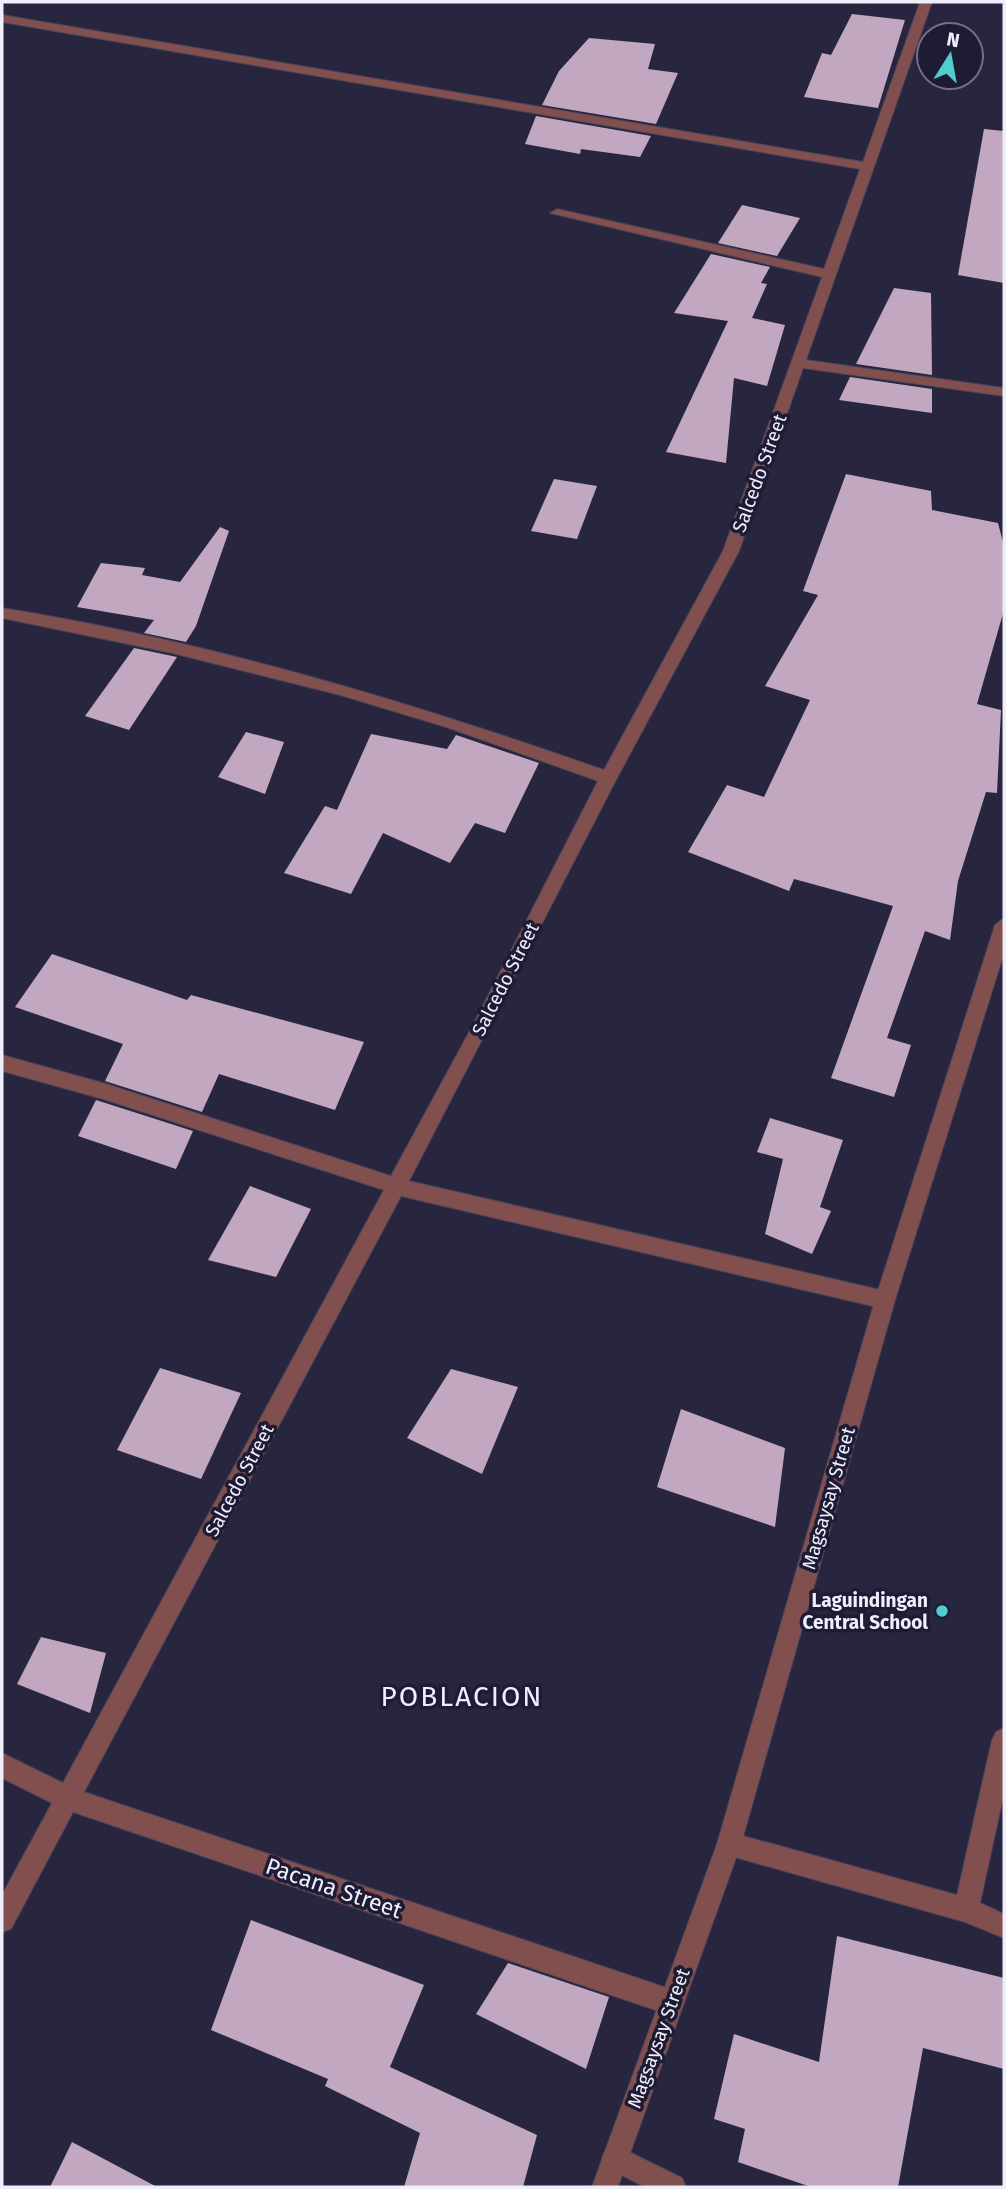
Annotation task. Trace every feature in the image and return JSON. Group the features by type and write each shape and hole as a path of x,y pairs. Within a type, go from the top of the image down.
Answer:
{"street":[{"name":"Salcedo Street","path":"2,1920 396,1186 608,778 731,551 926,2"},
{"path":"2,18 866,166"},
{"path":"557,213 828,274"},
{"path":"797,363 1004,392"},
{"path":"2,612 88,628 288,675 451,723 608,778"},
{"name":"Magsaysay Street","path":"605,2187 729,1844 885,1300 1004,925"},
{"path":"2,1063 103,1091 396,1186 885,1300"},
{"path":"966,1910 1004,1740"},
{"name":"Pacana Street","path":"2,1765 69,1799 670,2002"},
{"path":"729,1844 966,1910 1004,1926"},
{"path":"615,2158 673,2187"}],"building":[{"path":"852,14 905,20 878,108 804,97 822,53 831,55"},
{"path":"589,38 655,44 648,69 678,73 656,124 542,105 559,71"},
{"path":"536,116 651,136 640,157 581,149 580,154 525,144"},
{"path":"984,129 1004,131 1004,283 958,275"},
{"path":"742,205 800,218 777,256 718,243"},
{"path":"711,254 770,267 761,283 767,284 752,318 785,325 767,386 734,378 726,463 666,452 728,321 674,313"},
{"path":"894,288 931,293 932,375 856,364"},
{"path":"850,377 932,389 932,413 839,400"},
{"path":"846,474 931,491 932,510 998,523 1004,546 1004,610 977,704 1001,710 997,793 986,792 958,881 950,940 925,931 887,1038 911,1045 894,1097 831,1078 893,906 794,879 789,891 688,852 727,785 764,797 810,700 765,686 818,595 803,591"},
{"path":"554,479 597,486 577,539 531,531"},
{"path":"220,527 229,531 196,626 186,642 144,633 154,620 77,607 101,563 145,568 142,575 180,582"},
{"path":"134,648 177,657 129,730 85,716"},
{"path":"246,732 284,742 265,794 218,777"},
{"path":"371,734 447,749 456,735 539,763 505,833 475,823 450,863 383,833 351,894 284,873 325,806 337,810"},
{"path":"52,954 187,1000 191,995 364,1042 335,1110 219,1074 202,1112 105,1081 123,1044 15,1007"},
{"path":"96,1100 193,1131 176,1169 78,1136"},
{"path":"770,1118 843,1140 820,1207 831,1211 812,1254 765,1234 783,1159 757,1152"},
{"path":"250,1186 311,1209 276,1277 208,1260"},
{"path":"160,1368 241,1393 201,1479 117,1450"},
{"path":"451,1369 518,1387 482,1474 407,1438"},
{"path":"681,1409 785,1448 775,1527 657,1487"},
{"path":"41,1637 106,1653 90,1713 17,1684"},
{"path":"251,1920 424,1985 390,2067 537,2135 523,2187 404,2187 420,2133 325,2086 328,2079 211,2030"},
{"path":"837,1936 1004,1978 1004,2069 923,2048 898,2187 811,2187 738,2162 745,2129 714,2119 734,2034 819,2062"},
{"path":"508,1963 609,1997 586,2069 476,2014"},
{"path":"72,2142 157,2187 50,2187"}],"place":[{"name":"Laguindingan Central School","path":"942,1611"}],"district":[{"name":"POBLACION","path":"462,1696"}]}
